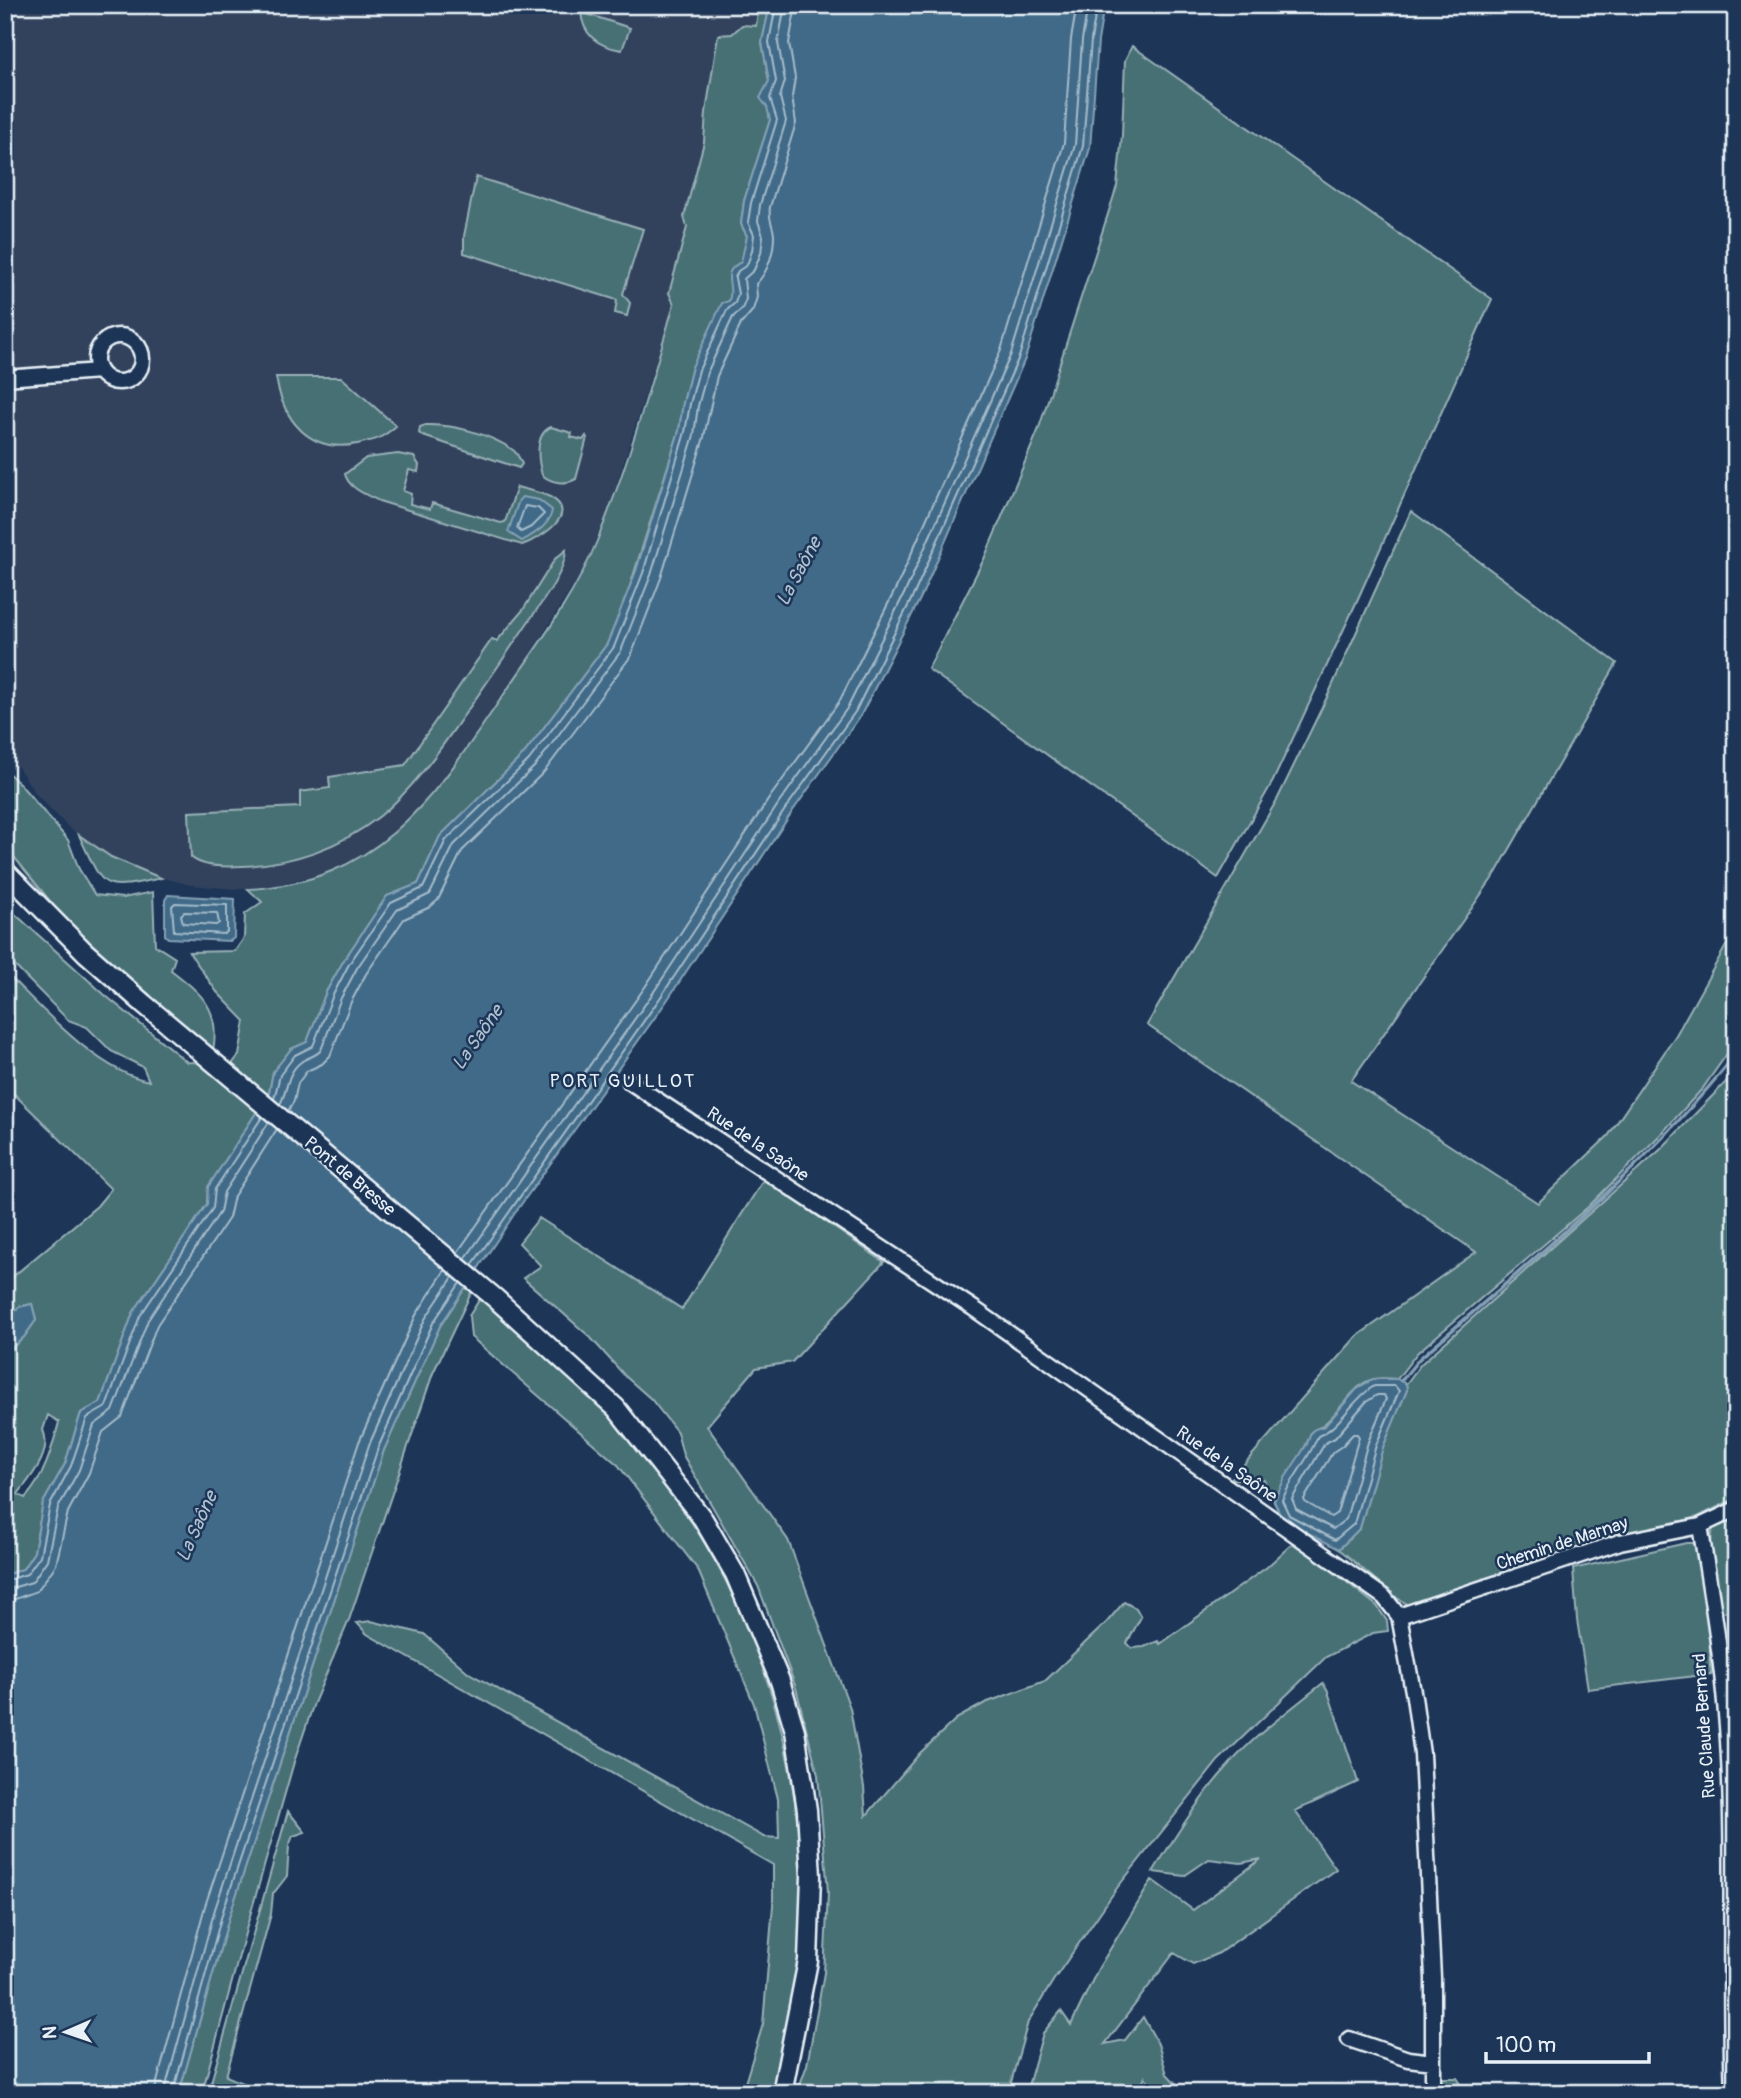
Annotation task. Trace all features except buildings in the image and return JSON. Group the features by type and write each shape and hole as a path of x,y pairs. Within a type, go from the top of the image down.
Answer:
{"main road":[{"name":"Pont de Bresse","path":"5,871 85,952 495,1298 616,1408 703,1519 735,1574 780,1681 795,1731 807,1810 811,1877 808,1961 782,2093"}],"street":[{"path":"5,378 99,371"},
{"name":"Rue de la Saône","path":"630,1082 973,1308 1384,1597 1399,1616"},
{"name":"Chemin de Marnay","path":"1399,1616 1620,1542 1700,1526 1736,1509"},
{"name":"Rue Claude Bernard","path":"1700,1526 1712,1595 1727,1727 1732,1862 1733,2093"},
{"path":"1399,1616 1422,1754 1430,1875 1433,2093"},
{"path":"1349,2039 1408,2059 1433,2062"}],"shaded area":[{"path":"5,5 759,5 756,26 706,112 704,142 684,217 687,227 669,293 674,304 610,505 585,567 521,669 437,790 394,834 366,853 325,873 277,885 235,889 191,885 151,875 111,857 69,828 36,794 5,748"}],"green space":[{"path":"759,5 770,5 762,42 769,81 766,90 770,120 744,201 741,224 747,236 746,249 729,301 692,367 679,431 624,605 607,644 523,755 440,836 418,884 387,896 344,960 326,992 307,1042 291,1049 273,1072 269,1093 208,1187 207,1204 133,1313 100,1403 81,1413 65,1464 43,1503 34,1552 23,1569 5,1575 5,1354 24,1337 36,1320 32,1304 19,1307 5,1321 5,1287 10,1279 97,1206 111,1189 5,1085 5,972 91,1052 129,1075 149,1081 143,1067 111,1051 87,1027 68,1020 5,956 5,905 106,996 187,1062 232,1064 239,1055 245,1021 217,992 189,952 235,951 244,938 245,914 262,902 248,889 296,882 337,869 373,849 404,823 458,760 557,616 589,560 629,453 674,304 669,293 687,227 684,217 704,142 718,35 732,34 742,25 756,26","holes":["48,1415 59,1422 42,1472 25,1498 18,1494 43,1455 43,1430"]},
{"path":"581,12 630,28 622,50 594,39 585,28"},
{"path":"1132,46 1492,299 1273,781 1218,878 928,669 984,559 1038,431 1117,186 1125,60"},
{"path":"476,177 643,229 623,294 630,303 627,316 615,313 617,300 464,253 464,236"},
{"path":"276,377 341,377 396,426 378,438 357,444 340,446 313,439 292,420"},
{"path":"426,425 459,428 494,439 514,451 522,464 519,468 423,436 419,433 420,427"},
{"path":"551,427 572,433 571,437 583,440 586,436 587,438 576,479 572,481 559,482 542,475 540,442 542,435"},
{"path":"398,454 414,457 419,465 418,472 409,470 403,491 411,494 410,504 430,509 432,503 501,523 505,522 517,487 550,497 559,504 562,511 560,518 547,532 522,545 379,501 359,490 347,479 345,474 366,458"},
{"path":"1411,511 1617,663 1496,873 1351,1081 1538,1203 1608,1136 1676,1035 1736,928 1736,1041 1703,1088 1588,1207 1417,1353 1397,1379 1377,1378 1366,1382 1329,1420 1311,1432 1304,1450 1274,1501 1264,1480 1231,1479 1356,1337 1476,1252 1147,1025 1278,798 1329,693"},
{"path":"566,550 560,571 548,594 477,697 424,770 380,816 332,845 279,862 222,866 208,865 191,857 189,812 300,807 300,792 330,788 329,777 405,765 492,639 497,641 523,610 555,559"},
{"path":"5,770 68,840 79,869 95,895 123,898 153,892 155,945 175,958 171,970 207,1004 214,1024 213,1051 118,973 68,923 5,846"},
{"path":"79,835 111,857 161,878 126,885 107,882 94,867"},
{"path":"1736,1069 1736,1498 1698,1517 1619,1537 1409,1605 1397,1598 1339,1549 1360,1528 1383,1447 1407,1390 1406,1384 1421,1364 1660,1150"},
{"path":"764,1179 884,1262 792,1362 756,1368 707,1426 788,1540 850,1708 864,1787 866,1816 920,1753 956,1719 985,1703 1045,1681 1107,1622 1124,1602 1136,1608 1141,1617 1127,1643 1132,1648 1144,1647 1158,1641 1160,1644 1267,1567 1295,1541 1377,1606 1387,1621 1388,1631 1373,1633 1326,1657 1218,1761 1117,1888 1053,1981 1028,2022 1008,2093 797,2093 807,2065 824,1973 828,1892 818,1775 796,1688 758,1586 683,1455 677,1432 651,1399 625,1376 590,1337 523,1278 541,1266 519,1243 539,1218 682,1309"},
{"path":"466,1286 472,1291 433,1373 349,1620 314,1703 294,1762 202,2093 179,2093 230,1914 384,1450 440,1326"},
{"path":"481,1297 590,1395 636,1446 696,1528 729,1587 756,1648 776,1712 791,1777 799,1844 802,1911 796,1994 791,2023 771,2093 742,2093 763,2024 773,1905 773,1865 367,1634 357,1623 371,1621 424,1634 469,1673 764,1837 779,1838 778,1799 754,1704 698,1570 618,1465 471,1337 469,1316"},
{"path":"1736,1515 1736,1611 1720,1612 1711,1559 1711,1538 1713,1527"},
{"path":"1694,1543 1703,1573 1711,1674 1588,1689 1577,1620 1573,1569"},
{"path":"1323,1683 1358,1782 1295,1811 1336,1869 1219,1953 1193,1964 1174,1953 1105,2044 1125,2040 1143,2017 1158,2044 1167,2074 1185,2093 1158,2093 1145,2077 1142,2093 1026,2093 1043,2033 1061,2011 1071,2025 1098,1969 1152,1880 1193,1910 1261,1859 1241,1863 1209,1859 1184,1876 1153,1872 1198,1804 1229,1765 1262,1732"},
{"path":"288,1811 305,1832 293,1836 289,1846 287,1876 273,1894 271,1914 226,2076 267,2093 208,2093"},
{"path":"1440,2078 1457,2078 1465,2090 1484,2093 1441,2093"}],"water":[{"name":"La Saône","path":"770,5 1104,5 1098,41 1090,148 1025,359 921,597 861,715 792,812 666,1002 515,1213 440,1326 384,1450 230,1914 179,2093 5,2093 5,1575 23,1569 34,1552 43,1503 65,1464 81,1413 100,1403 133,1313 207,1204 208,1187 269,1093 273,1072 291,1049 307,1042 326,992 344,960 387,896 418,884 440,836 523,755 607,644 636,571 679,431 692,367 722,303 729,301 731,270 741,262 747,236 741,224 744,201 770,120 767,107 760,98 769,81 762,42"},
{"path":"522,497 539,500 552,510 545,525 522,541 508,532"},
{"path":"168,895 235,899 234,938 230,941 168,938 165,935 165,900"},
{"path":"32,1304 36,1320 24,1337 5,1354 5,1321 19,1307"},
{"path":"1373,1379 1397,1379 1406,1384 1407,1390 1383,1447 1360,1528 1339,1549 1283,1520 1274,1501 1307,1444 1311,1432 1325,1426 1356,1390"}],"waterway":[{"path":"1401,1381 1419,1359 1625,1176 1701,1096 1736,1054"}],"district":[{"name":"PORT GUILLOT","path":"623,1080"}]}
